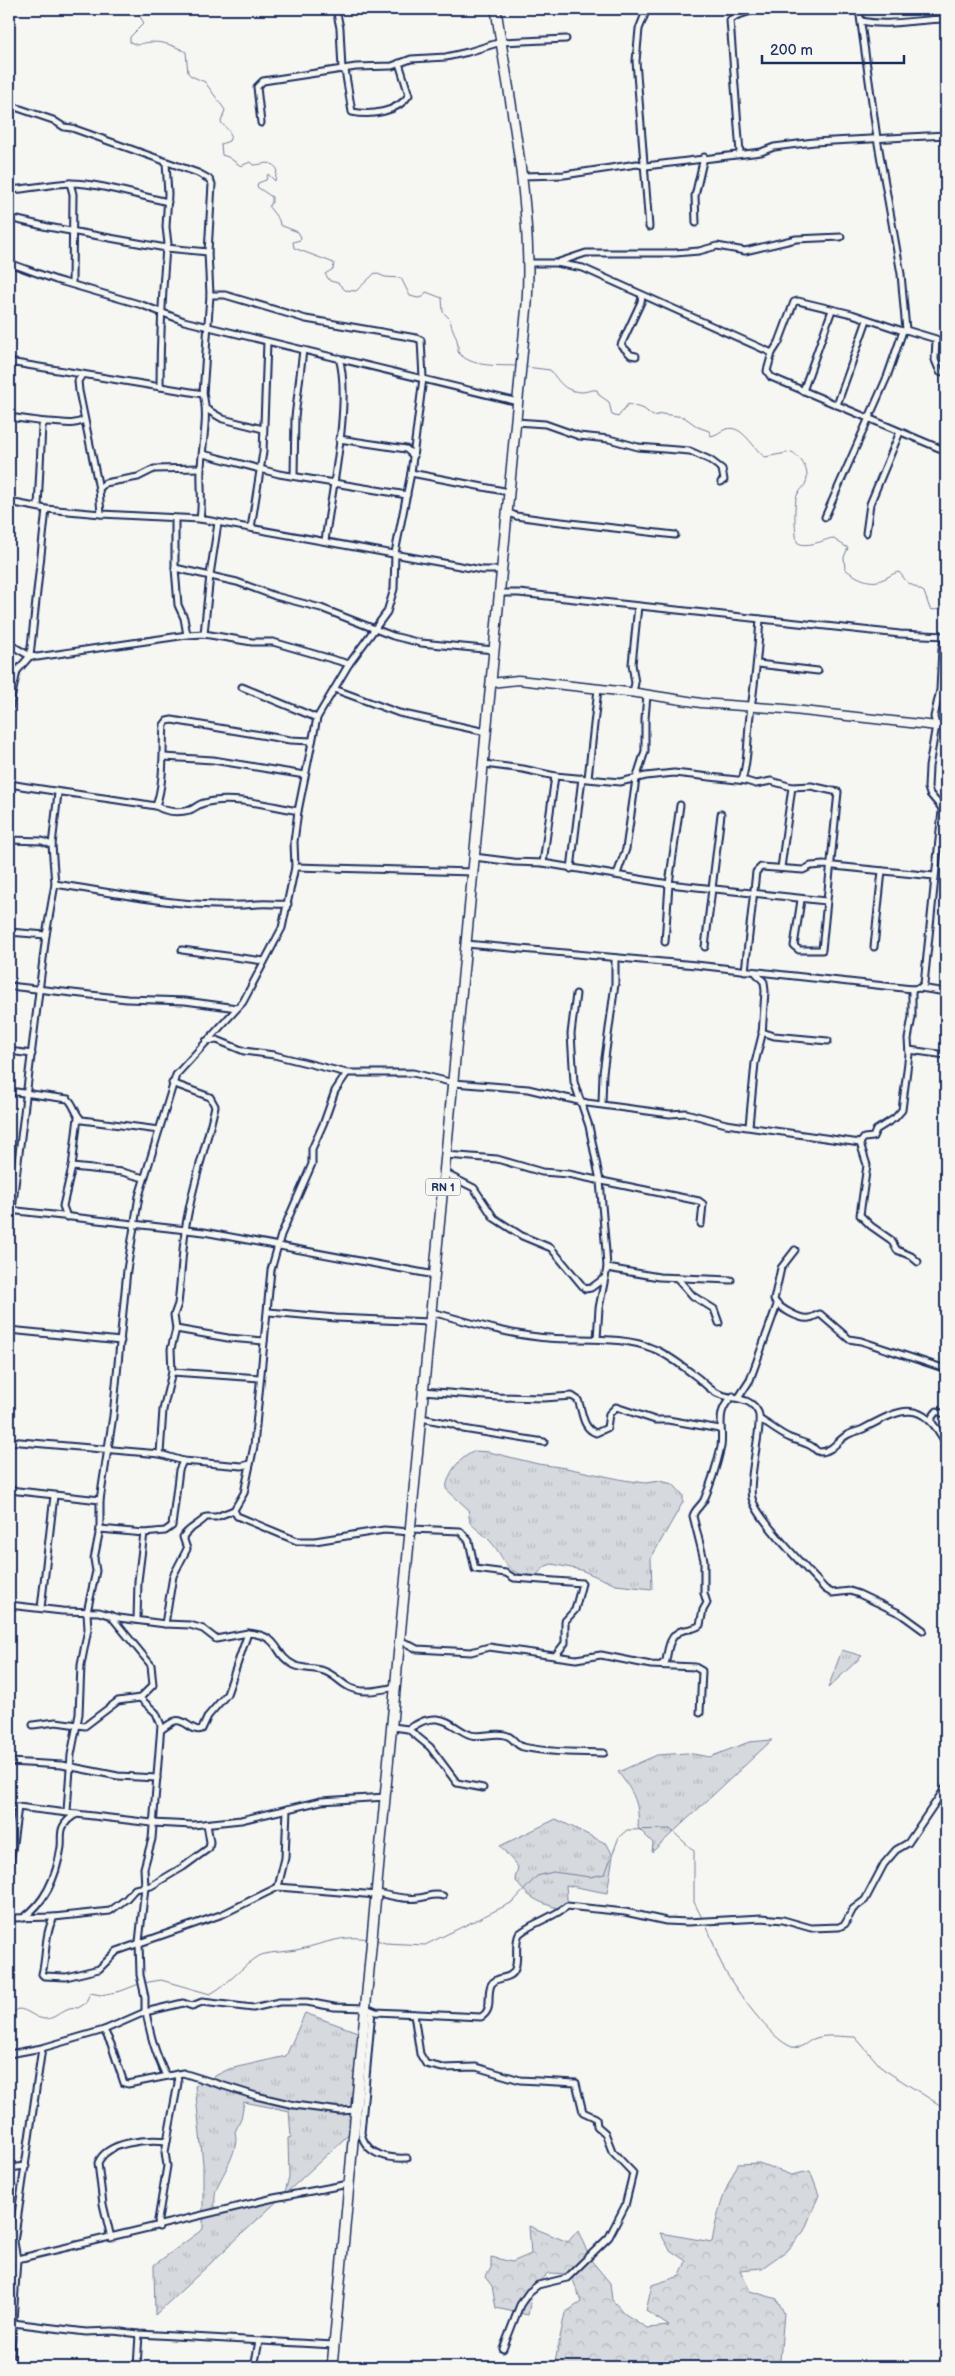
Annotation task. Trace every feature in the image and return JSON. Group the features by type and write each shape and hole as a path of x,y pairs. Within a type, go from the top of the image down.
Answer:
{"main road":[{"name":"RN 1","path":"332,2367 356,2110 369,2010 400,1640 530,263 528,221 522,176 496,9"}],"street":[{"path":"336,9 352,112 359,114 393,109 404,103 409,95 399,63"},
{"path":"647,9 639,29 636,61 640,124 646,166 649,227"},
{"path":"740,153 730,20 743,13 757,9"},
{"path":"825,517 887,377 904,330 901,274 877,138 859,9"},
{"path":"861,21 887,24 924,19 946,19"},
{"path":"261,123 257,97 259,82 344,70 392,66 411,59 446,57 500,42 566,39"},
{"path":"9,105 53,120 64,127 72,128 198,173 209,179 212,184 208,252 210,295 203,394 206,409 202,435 202,503 200,518"},
{"path":"522,176 564,175 637,164 646,166 704,157 761,152 774,147 814,142 946,136"},
{"path":"696,223 696,196 704,157"},
{"path":"160,387 162,295 166,248 168,244 166,227 168,202 166,163"},
{"path":"9,190 32,189 70,183 133,193 168,202"},
{"path":"70,183 74,194 72,283"},
{"path":"9,218 166,248 208,252"},
{"path":"556,263 586,253 675,253 699,251 717,246 745,251 796,239 841,237"},
{"path":"9,263 184,321 518,402"},
{"path":"530,263 556,263 583,268 772,353"},
{"path":"67,1812 79,1714 81,1665 88,1629 87,1612 96,1571 94,1559 100,1529 100,1500 134,1223 144,1178 176,1075 251,990 282,928 295,867 294,842 298,811 317,718 349,664 387,612 394,589 395,553 412,473 424,378 421,340 416,338 306,319 225,295 210,295"},
{"path":"636,356 631,355 621,345 641,302 642,295"},
{"path":"940,372 936,360 936,339 832,310 794,302 779,342 772,353 767,371 771,377 946,451"},
{"path":"803,391 832,310"},
{"path":"837,405 866,320"},
{"path":"250,528 261,469 267,342"},
{"path":"294,476 296,417 303,350"},
{"path":"325,542 339,440 343,373 338,358"},
{"path":"9,362 203,394"},
{"path":"82,375 78,381 79,391 99,489 101,514"},
{"path":"206,409 223,419 263,428"},
{"path":"9,416 67,424 78,424 84,420"},
{"path":"38,507 42,426 45,422"},
{"path":"516,422 545,424 579,436 609,438 638,447 690,451 710,460 722,469 724,480 721,482"},
{"path":"866,533 870,504 900,432"},
{"path":"339,440 406,448 414,456"},
{"path":"203,454 261,469 333,484 407,495"},
{"path":"99,489 105,483 138,477 154,469 201,468"},
{"path":"412,473 508,492"},
{"path":"9,502 46,509 101,514 175,519 200,518 218,523 482,570 502,570"},
{"path":"9,709 17,671 30,656 46,509"},
{"path":"507,512 516,516 544,520 675,535"},
{"path":"175,519 175,568 178,605 184,618 186,635"},
{"path":"204,634 218,523"},
{"path":"175,568 210,575 275,596 321,608 393,636 421,643 494,650"},
{"path":"499,593 519,593 900,634 946,636 942,648 940,690 934,717 936,725 929,767 928,788 942,811 924,984 920,988"},
{"path":"633,692 635,683 632,664 638,606"},
{"path":"742,780 746,769 758,664 760,619"},
{"path":"9,644 30,656 37,657 204,634 252,642 273,642 349,664"},
{"path":"758,664 818,671"},
{"path":"491,683 518,680 633,692 701,703 752,706 946,727"},
{"path":"242,687 317,718"},
{"path":"334,689 399,713 486,732"},
{"path":"571,869 598,689"},
{"path":"617,874 626,849 636,779 645,751 647,695"},
{"path":"156,806 164,757 164,725 167,721 172,720 290,740 312,741"},
{"path":"164,757 205,760 305,775"},
{"path":"484,764 523,769 555,776 620,782 646,776 674,773 742,780 756,784 771,780 792,787 811,786 838,792 822,950 799,950 794,946 801,900"},
{"path":"544,863 555,776"},
{"path":"9,784 58,793 92,795 156,806 175,812 190,810 202,803 220,800 246,802 298,811"},
{"path":"781,868 792,787"},
{"path":"58,793 52,845 55,884 46,935 32,1054 10,1210 185,1230 304,1249 401,1270 435,1275"},
{"path":"665,942 669,884 680,805"},
{"path":"706,947 710,889 721,814"},
{"path":"9,840 42,841 52,845"},
{"path":"474,857 514,862 544,863 669,884 801,900 826,901"},
{"path":"745,971 753,894 758,868 769,866 803,870 816,865 934,876"},
{"path":"295,867 473,872"},
{"path":"874,947 882,871"},
{"path":"55,884 194,904 239,907 259,904 288,904"},
{"path":"9,932 46,935"},
{"path":"466,944 946,992"},
{"path":"182,950 264,961"},
{"path":"602,1104 604,1061 615,984 614,958"},
{"path":"749,1126 755,1063 762,1032 764,982 756,973"},
{"path":"9,986 127,999 185,1001 237,1008"},
{"path":"860,1143 864,1138 873,1137 876,1130 895,1118 902,1110 909,1050 908,1039 912,1017 912,989"},
{"path":"445,1171 452,1177 474,1188 494,1218 522,1236 551,1248 585,1288 599,1284 607,1268 600,1181 589,1126 574,1082 571,1034 576,994"},
{"path":"762,1032 774,1036 828,1041"},
{"path":"206,1041 217,1040 244,1051 274,1055 347,1073 413,1073 454,1083 528,1089 580,1101 670,1114 686,1113 726,1124 860,1143"},
{"path":"909,1050 946,1055"},
{"path":"9,1051 32,1054"},
{"path":"165,1624 173,1576 187,1549 183,1537 185,1533 189,1529 194,1529 206,1517 216,1517 234,1510 244,1493 250,1464 268,1312 271,1270 281,1235 312,1164 312,1149 335,1091 347,1073"},
{"path":"160,1454 163,1410 172,1372 171,1349 176,1329 174,1315 179,1296 185,1230 197,1174 215,1106 210,1097 172,1083"},
{"path":"9,1091 26,1092 34,1096 68,1099 74,1104 78,1117 72,1167 64,1206 67,1217"},
{"path":"78,1117 87,1122 159,1130"},
{"path":"860,1143 867,1165 860,1215 871,1226 891,1240 897,1250 911,1256 918,1262"},
{"path":"446,1155 497,1159 542,1172 568,1174 699,1201 703,1204 704,1208 701,1224"},
{"path":"72,1167 122,1172 144,1178"},
{"path":"795,1250 780,1268 774,1300 777,1305 807,1319 820,1314 849,1339 861,1340 946,1369"},
{"path":"607,1268 677,1278 730,1280"},
{"path":"597,1339 603,1278"},
{"path":"677,1278 693,1296 714,1309 719,1323"},
{"path":"660,1666 666,1661 668,1648 676,1634 682,1630 696,1629 700,1625 707,1602 704,1594 704,1560 692,1516 703,1502 713,1474 721,1446 720,1429 724,1405 736,1397 750,1380 777,1305"},
{"path":"268,1312 336,1318 430,1322"},
{"path":"431,1312 516,1334 541,1338 597,1339 654,1349 720,1394 736,1397 756,1408 761,1420 818,1452 831,1449 849,1434 913,1410 921,1413 932,1422 946,1444"},
{"path":"176,1329 228,1338 264,1340"},
{"path":"9,1330 121,1341"},
{"path":"172,1372 260,1378"},
{"path":"423,1391 498,1397 544,1398 572,1396 578,1400 590,1431 596,1433 603,1432 607,1428 610,1414 616,1408 655,1420 668,1420 720,1429"},
{"path":"932,1422 932,1417 937,1411 946,1415"},
{"path":"421,1418 452,1424 463,1429 544,1442"},
{"path":"761,1420 754,1448 752,1498 765,1521 825,1589 832,1592 850,1591 860,1594 901,1614 923,1630"},
{"path":"9,1440 106,1451 160,1454 183,1461 242,1466 250,1464"},
{"path":"100,1529 144,1533 165,1531 172,1526 179,1470 183,1461"},
{"path":"9,1490 100,1500"},
{"path":"41,1608 54,1496"},
{"path":"234,1510 237,1516 297,1541 315,1541 384,1530 460,1531 469,1541 476,1569 506,1573 514,1578 582,1583 575,1610 565,1621 565,1643 555,1656"},
{"path":"137,1620 138,1581 144,1533"},
{"path":"9,1605 87,1612 165,1624 190,1624 203,1629 216,1639 248,1633 262,1635 276,1644 286,1660 294,1666 329,1673 352,1689 360,1692 396,1687"},
{"path":"33,1725 56,1722 85,1726 102,1712 124,1699 140,1698 153,1685 152,1668 110,1615"},
{"path":"161,1730 175,1721 180,1721 196,1730 202,1729 208,1716 227,1694 248,1633"},
{"path":"400,1640 417,1649 470,1652 489,1647 576,1659 601,1655 660,1666 683,1665 700,1668 702,1671 702,1684 700,1713"},
{"path":"140,1698 160,1719 161,1730 152,1839 144,1868 145,1887 139,1942 140,1975 150,2025 152,2046 166,2076"},
{"path":"408,1729 425,1720 436,1719 450,1722 469,1735 503,1734 514,1737 521,1746 537,1749 604,1752"},
{"path":"393,1727 408,1729 430,1747 457,1783 482,1788"},
{"path":"9,1762 62,1764 118,1776 157,1778"},
{"path":"9,2054 42,2048 104,2030 146,2012 183,2003 192,2006 202,2002 253,2008 279,2002 307,2002 334,2007 477,2018 484,2016 489,2007 492,1984 513,1973 518,1957 517,1942 519,1934 541,1920 558,1914 567,1906 625,1912 666,1921 688,1922 762,1918 782,1920 811,1928 839,1927 844,1924 853,1910 865,1900 884,1864 896,1850 908,1843 946,1787"},
{"path":"9,1806 152,1823 207,1824 241,1820 321,1802 386,1797"},
{"path":"9,1872 10,1850 18,1807"},
{"path":"278,1887 285,1858 287,1809"},
{"path":"23,1918 32,1912 49,1888 59,1856 62,1830 70,1818 77,1813"},
{"path":"9,1916 23,1918 54,1917 110,1910 126,1899 132,1891 145,1887 183,1867 208,1848 210,1842 207,1824"},
{"path":"54,1917 50,1923 42,1974 44,1976 66,1977 99,1969 117,1951 223,1914 278,1887 419,1898 428,1895 443,1896"},
{"path":"369,2010 361,2133 363,2140 380,2156 407,2158"},
{"path":"414,2014 420,2054 426,2064 443,2068 476,2067 534,2082 576,2083 583,2112 596,2118 597,2126 605,2133 612,2151 633,2173 625,2206 615,2228 604,2243 567,2278 538,2285 528,2292 520,2305 502,2349"},
{"path":"104,2030 111,2044 124,2083 128,2084 183,2073 248,2094 294,2105 340,2111 356,2110"},
{"path":"10,2367 17,2259 14,2242 42,2048"},
{"path":"159,2227 158,2220 164,2189 167,2141 178,2083 177,2074"},
{"path":"111,2238 103,2204 98,2163 100,2158 107,2151 119,2146 154,2140 167,2141"},
{"path":"9,2168 26,2166"},
{"path":"9,2261 159,2227 274,2198 349,2184"},
{"path":"13,2323 86,2332 113,2330 139,2334 334,2345"},
{"path":"137,2367 139,2334"},
{"path":"254,2367 259,2341"}],"green space":[{"path":"475,1451 489,1452 538,1464 624,1480 646,1483 660,1481 673,1484 683,1495 683,1502 651,1558 652,1589 616,1585 581,1570 552,1564 546,1566 535,1576 511,1570 491,1542 470,1523 468,1509 446,1489 449,1477 455,1466"},
{"path":"842,1650 862,1656 828,1688"},
{"path":"772,1740 652,1852 653,1843 638,1828 637,1804 618,1772 657,1755 687,1753 710,1757 749,1742"},
{"path":"556,1819 607,1844 613,1856 607,1893 566,1885 568,1911 538,1901 525,1892 515,1879 518,1867 500,1846"},
{"path":"305,2013 366,2035 358,2126 155,2315 154,2265 203,2229 203,2164 195,2086 229,2069 286,2056","holes":["244,2102 289,2111 291,2137 288,2138 289,2177 285,2192 278,2198 249,2201 215,2210 216,2189 233,2152 236,2138 235,2132 241,2119"]},
{"path":"759,2163 791,2175 810,2171 819,2195 804,2231 789,2249 762,2268 740,2270 750,2291 777,2299 784,2313 780,2360 775,2367 554,2367 565,2313 581,2302 571,2274 548,2273 533,2287 528,2315 496,2308 492,2286 485,2277 491,2268 491,2257 512,2262 531,2254 529,2226 568,2242 578,2230 590,2259 610,2283 612,2300 625,2314 647,2328 669,2326 646,2311 652,2285 680,2276 686,2261 670,2250 660,2233 712,2242 722,2202 738,2164"}],"waterway":[{"path":"135,9 144,23 130,37 130,42 137,45 150,42 162,43 186,52 188,73 205,82 225,110 221,122 230,132 230,138 229,141 221,144 222,155 241,166 250,162 253,165 269,163 277,169 275,181 268,174 266,180 258,183 257,187 272,197 269,207 279,220 280,225 298,232 301,237 300,240 293,242 294,248 334,263 333,269 325,274 330,281 338,283 345,290 356,291 375,273 385,277 401,278 410,296 423,297 426,292 442,298 443,312 450,319 458,352 463,357 485,365 517,366"},
{"path":"526,367 550,370 570,390 582,392 597,390 599,395 609,402 612,415 618,417 628,404 644,409 653,416 662,414 684,417 698,427 709,431 711,436 726,429 738,430 765,457 792,452 799,458 807,473 805,484 796,499 797,542 805,545 832,538 848,548 844,557 845,569 857,577 867,581 876,581 899,572 907,582 924,592 930,609 943,608 946,605 946,599"},
{"path":"946,1157 942,1218 946,1228"},
{"path":"377,1940 385,1943 425,1945 513,1902 537,1876 553,1872 590,1877 605,1874 619,1837 627,1830 670,1829 694,1851 694,1902 703,1920"},
{"path":"705,1923 721,1964 729,1978 754,2013 774,2035 796,2048 820,2037 855,2037 883,2069 946,2109"},
{"path":"143,1983 161,1980 210,1994 259,1956 296,1950 340,1939 368,1939"},
{"path":"9,2022 12,2014 18,2009 25,2010 44,2019 49,2019 69,2008 78,2008 86,2003 90,1993 101,1995 121,1991 139,1984"}]}
